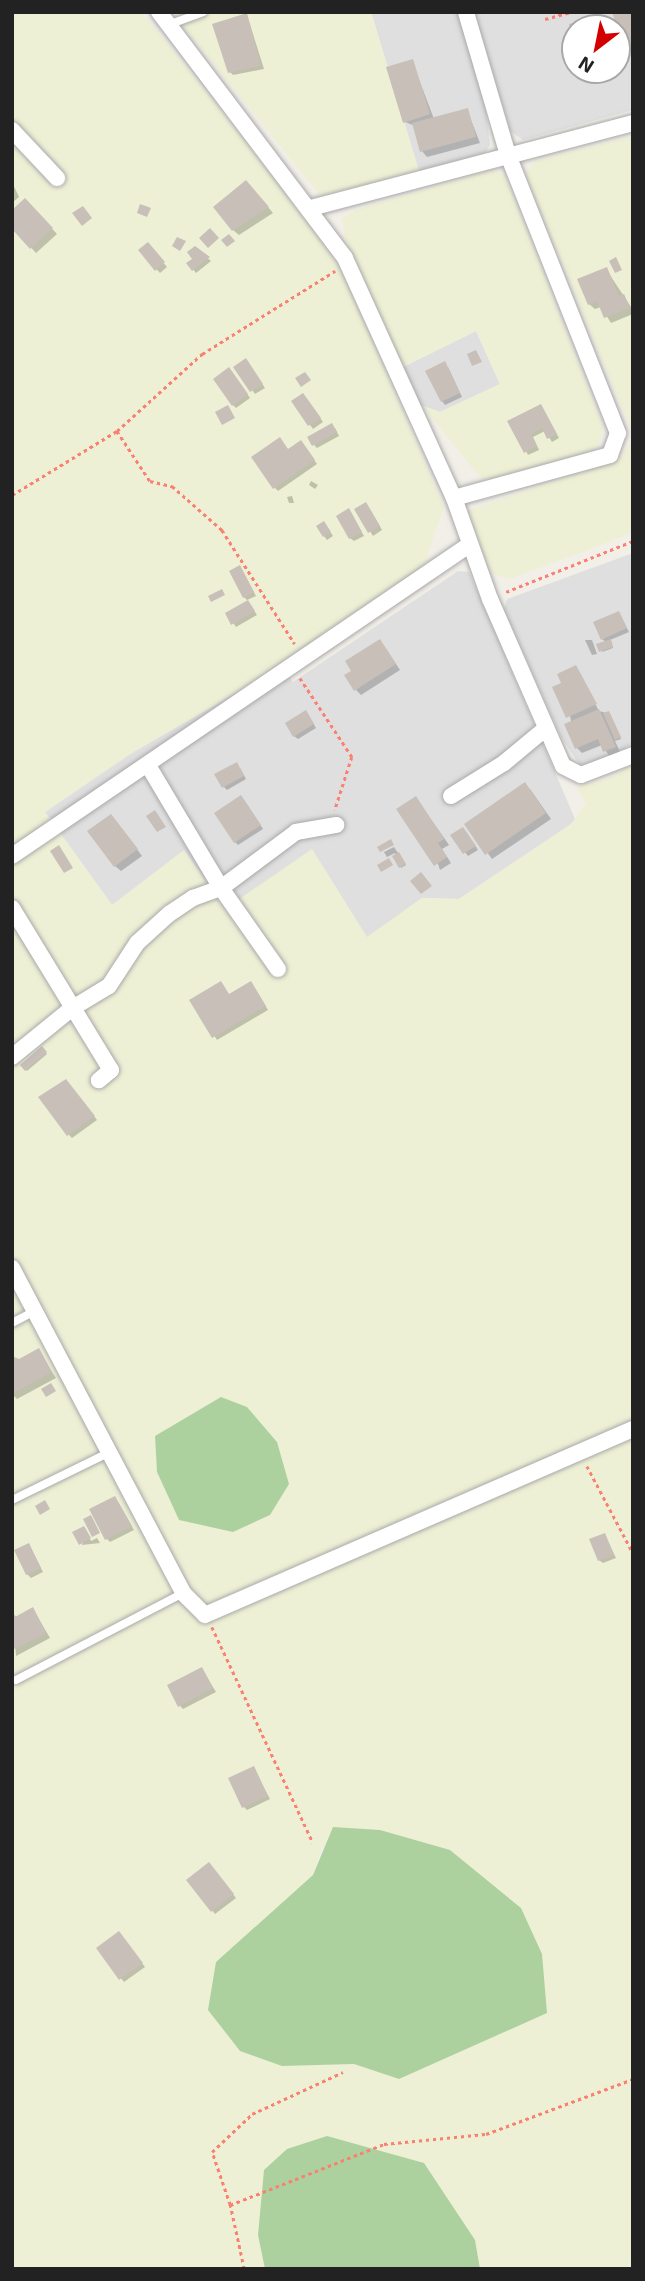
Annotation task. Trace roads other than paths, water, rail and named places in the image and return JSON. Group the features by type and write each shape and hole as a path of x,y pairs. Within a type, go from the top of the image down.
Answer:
{"street":[{"path":"454,498 610,455 618,432 508,155 466,12"},
{"path":"163,18 311,208 345,258 454,498 490,599 563,766 581,775 633,755"},
{"path":"311,208 633,123"},
{"path":"12,130 57,178"},
{"path":"12,856 149,766 469,545"},
{"path":"451,796 503,763 545,728"},
{"path":"149,766 221,888 278,969"},
{"path":"12,1057 71,1009 108,986 136,943 169,914 193,898 221,888 296,832 337,825"},
{"path":"12,908 71,1009 111,1070 99,1080"},
{"path":"12,1268 183,1593 205,1615 633,1429"}],"lane":[{"path":"163,18 203,12"},
{"path":"12,1323 36,1310"},
{"path":"12,1500 110,1452"},
{"path":"16,1680 183,1593"}]}
